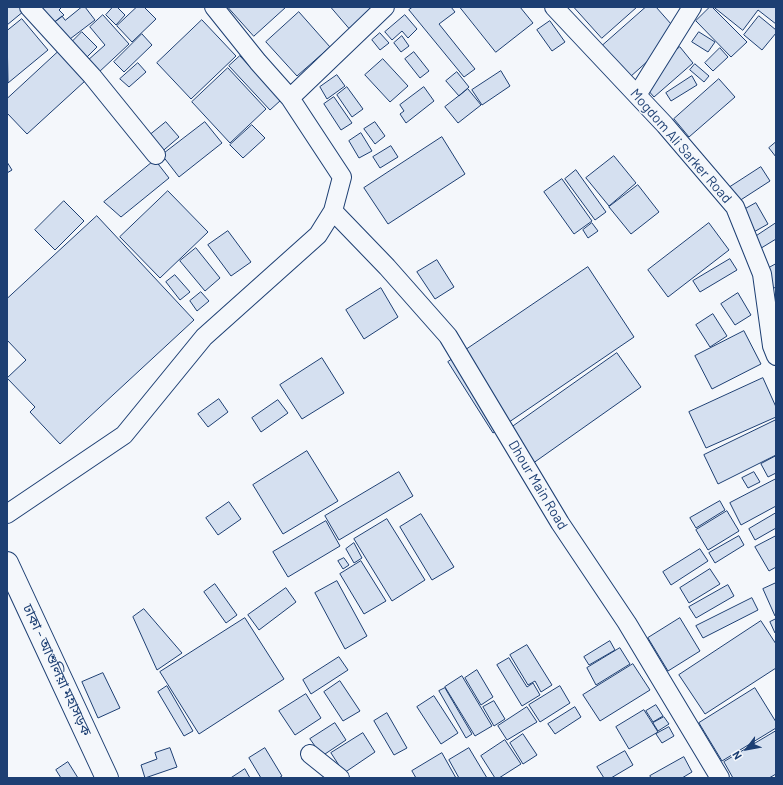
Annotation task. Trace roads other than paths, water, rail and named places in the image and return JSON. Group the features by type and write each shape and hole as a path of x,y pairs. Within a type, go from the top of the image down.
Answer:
{"highway":[{"name":"ঢাকা - আশুলিয়া মহাসড়ক","path":"7,563 107,778"}],"street":[{"path":"29,7 92,76 156,155"},
{"path":"7,514 124,435 204,337 318,235 333,210 342,177 290,98 258,62 214,7"},
{"path":"290,98 386,7"},
{"name":"Mogdom Ali Sarker Road","path":"554,7 637,95 734,207 762,274 772,346 776,356"},
{"path":"637,95 692,7"},
{"name":"Dhour Main Road","path":"333,210 387,267 448,336 560,523 627,623 720,778"},
{"path":"310,754 340,778"}]}
